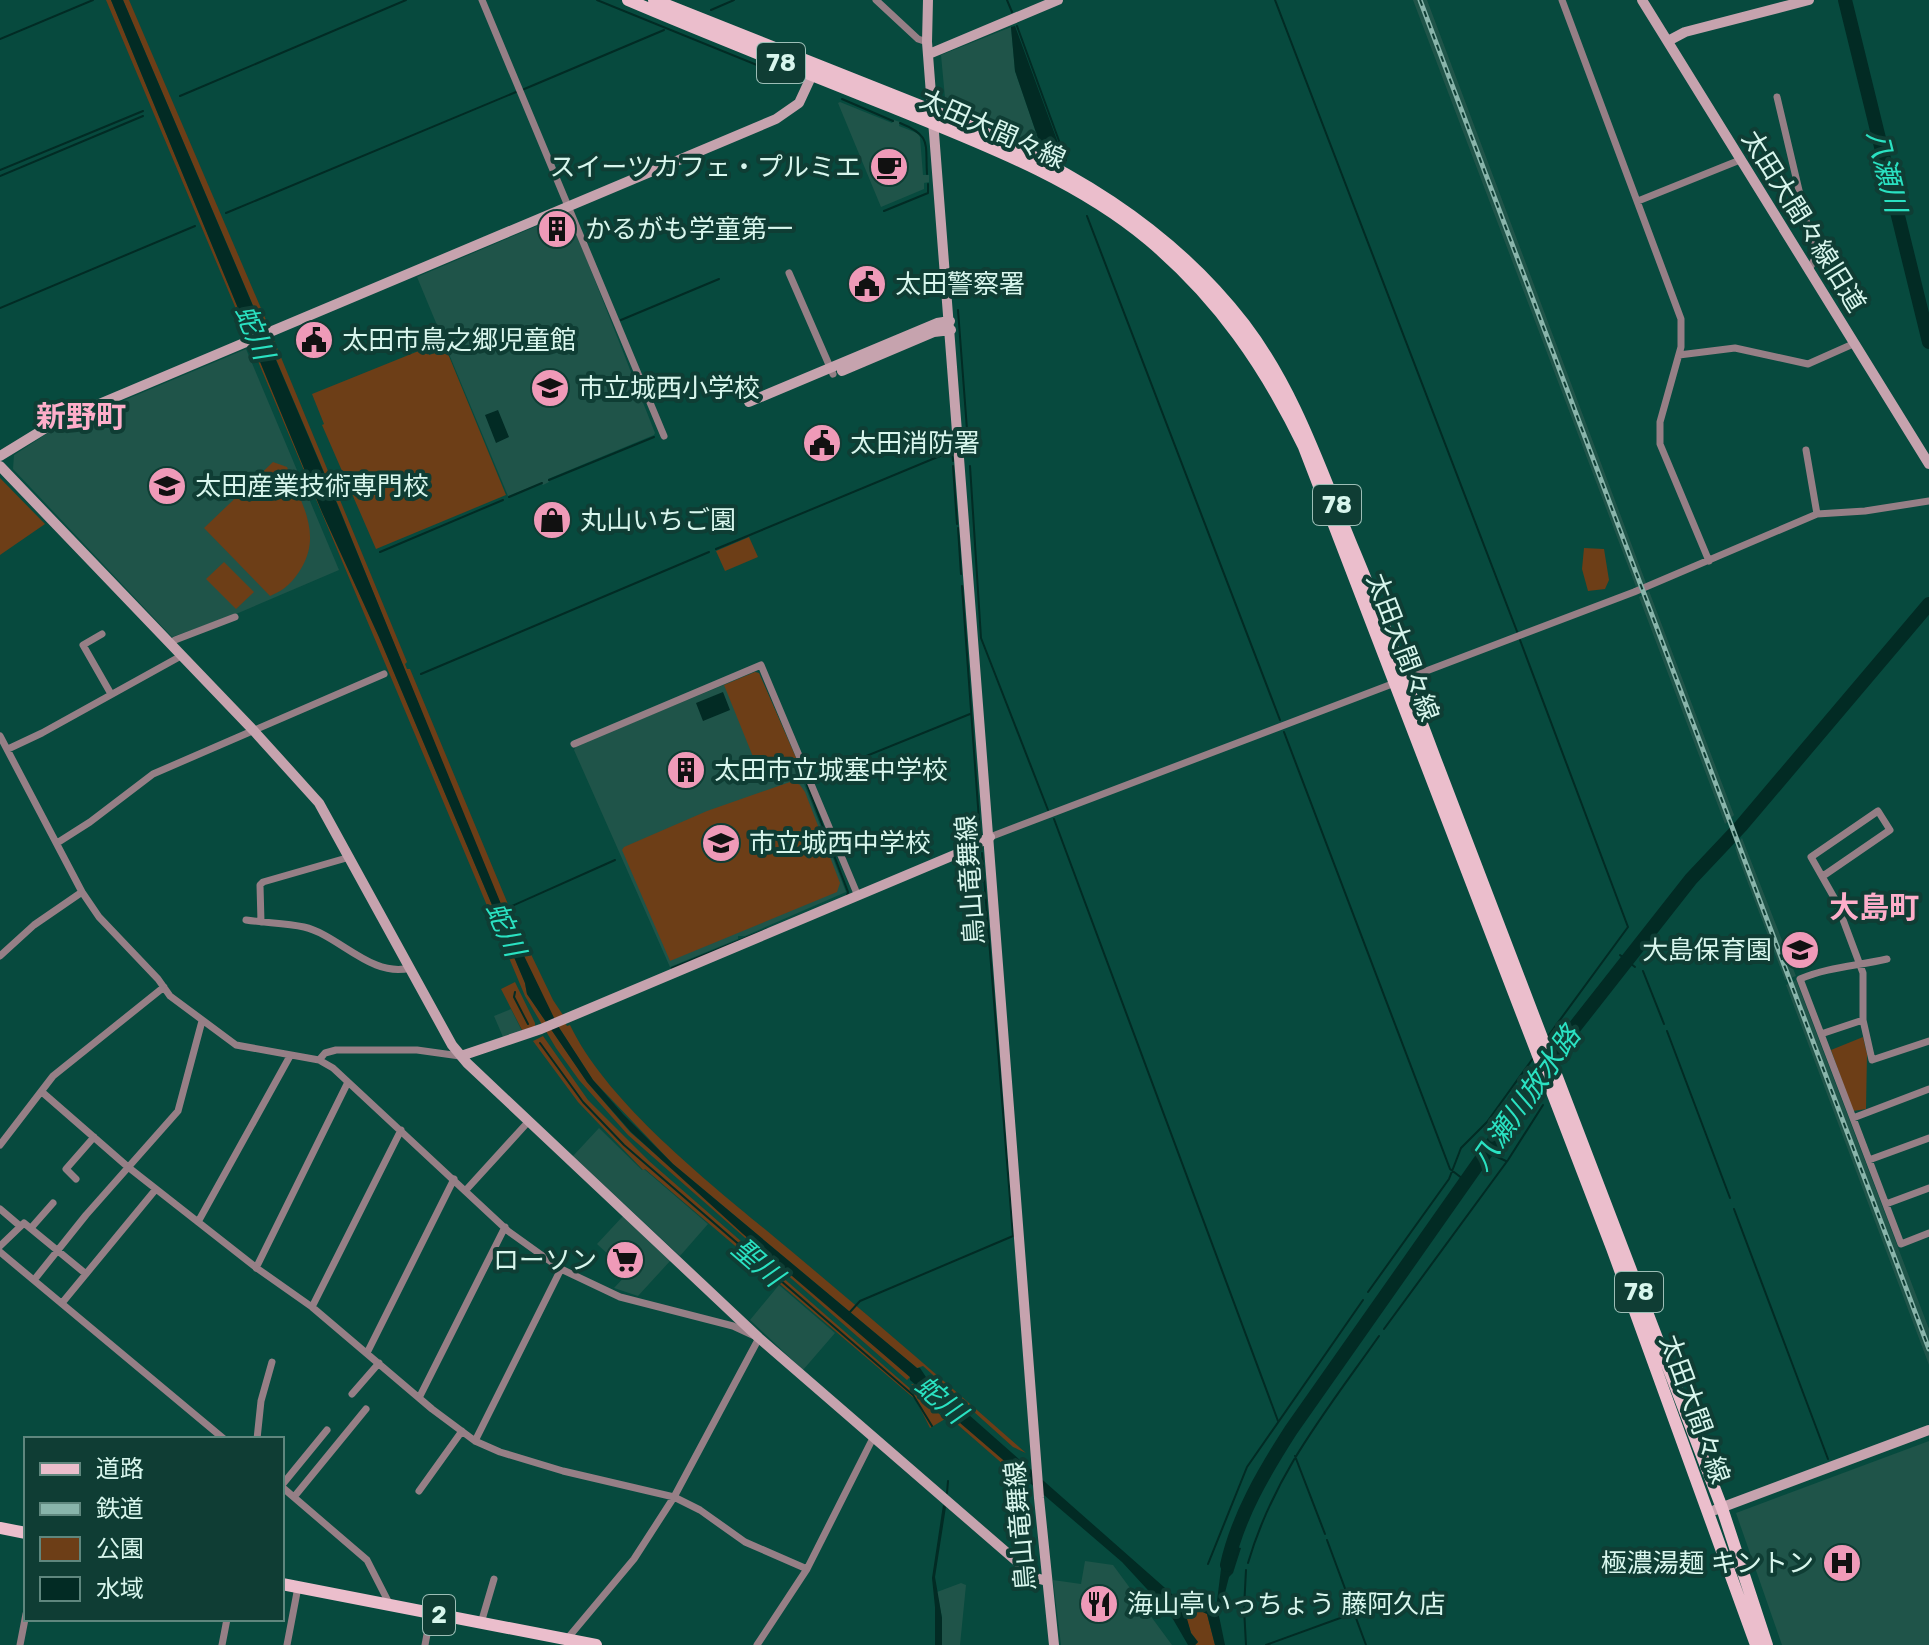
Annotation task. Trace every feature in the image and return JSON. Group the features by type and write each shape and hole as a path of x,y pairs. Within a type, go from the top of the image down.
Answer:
{"main road":[{"name":"太田大間々線","path":"628,0 935,125 1051,176 1105,208 1149,240 1197,286 1267,375 1304,447 1399,680"},
{"name":"太田大間々線","path":"654,0 994,135 1113,201 1156,233 1195,270 1239,319 1278,375 1311,441 1612,1248 1767,1645"},
{"name":"太田大間々線","path":"1716,1510 1756,1645"},
{"path":"0,1528 24,1533"},
{"name":"2","path":"284,1584 596,1645"}],"street":[{"path":"482,0 664,436"},
{"path":"876,0 918,39 927,42"},
{"name":"鳥山竜舞線","path":"928,0 927,42 1038,1495 1054,1645"},
{"path":"929,54 1058,0"},
{"path":"1562,0 1678,308 1682,333 1660,422 1660,444 1709,561"},
{"name":"太田大間々線旧道","path":"1642,0 1929,464"},
{"path":"1668,41 1685,32 1809,0"},
{"path":"0,456 46,427 788,112 802,99 812,75"},
{"path":"1777,97 1815,258 1809,270"},
{"path":"1638,201 1740,160"},
{"path":"789,273 831,371"},
{"path":"831,371 749,402 795,390 937,323 951,326"},
{"path":"1679,355 1735,348 1808,364 1853,344"},
{"path":"1806,450 1817,514"},
{"path":"0,466 319,803 452,1045 461,1056 759,1338 1036,1578 1047,1581"},
{"path":"319,1060 325,1053 336,1050 417,1050 461,1056 544,1028 959,853 990,837 1709,561 1817,514 1865,511 1929,501"},
{"path":"170,644 235,617"},
{"path":"102,634 83,645 111,694"},
{"path":"8,749 181,656"},
{"path":"574,744 761,665 858,896"},
{"path":"57,843 153,774 384,674"},
{"path":"0,736 82,892 99,917 164,987 202,1021 236,1045 319,1060 333,1068 505,1227 561,1269 620,1297 733,1326 759,1338"},
{"path":"1823,876 1890,830 1878,811 1811,857 1836,901 1861,966 1864,982 1863,1020 1872,1060 1929,1041"},
{"path":"261,922 260,885 263,882 350,857"},
{"path":"0,956 34,925 82,892"},
{"path":"246,920 307,927 378,964 403,970 410,968"},
{"path":"1887,959 1861,966 1826,969 1800,979 1901,1244 1929,1233"},
{"path":"0,1145 53,1076 164,987"},
{"path":"1821,1034 1863,1020"},
{"path":"34,1280 57,1249 178,1111 202,1021"},
{"path":"198,1222 290,1056"},
{"path":"256,1268 348,1082"},
{"path":"1853,1118 1929,1089"},
{"path":"42,1092 128,1167 256,1268 312,1307 475,1441 563,1471 674,1497 700,1510 745,1542 807,1569"},
{"path":"466,1190 528,1122"},
{"path":"312,1307 401,1130"},
{"path":"76,1179 66,1169 94,1137"},
{"path":"1869,1160 1929,1138"},
{"path":"367,1353 454,1179"},
{"path":"1886,1204 1929,1188"},
{"path":"62,1303 156,1189"},
{"path":"31,1228 53,1203"},
{"path":"0,1209 20,1226"},
{"path":"86,1274 24,1223 0,1249 222,1437"},
{"path":"419,1398 505,1227"},
{"path":"475,1441 561,1269"},
{"path":"567,1639 634,1559 674,1497 759,1338"},
{"path":"257,1437 261,1401 272,1362"},
{"path":"352,1394 379,1363"},
{"path":"294,1497 366,1409"},
{"path":"284,1484 327,1430"},
{"path":"1716,1510 1929,1430"},
{"path":"419,1491 462,1431"},
{"path":"757,1645 807,1569 873,1438"},
{"path":"284,1488 367,1560 390,1605"},
{"path":"481,1623 494,1579"},
{"path":"287,1645 298,1587"},
{"path":"425,1645 431,1613"},
{"path":"20,1645 25,1621"},
{"path":"222,1645 227,1621"}],"shaded area":[{"path":"1413,0 1427,0 1646,583 1636,587"},
{"path":"1011,27 1015,71 1041,147 950,105 945,98 941,55"},
{"path":"840,102 892,123 894,120 900,122 899,126 917,133 920,137 923,175 929,175 924,189 881,207"},
{"name":"市立城西小学校","path":"565,214 570,217 655,433 548,479 549,482 543,485 541,483 508,496 417,277"},
{"name":"太田産業技術専門校","path":"246,349 339,570 236,614 172,637 13,469 14,455 51,431"},
{"path":"1649,591 1734,815 1725,824 1639,597"},
{"name":"市立城西中学校","path":"755,672 759,673 805,779 803,781 846,892 670,967 574,750 576,746"},
{"path":"1742,838 1796,976 1785,980 1738,857 1735,847"},
{"path":"1796,980 1929,1329 1929,1365 1786,985"},
{"path":"511,1009 522,1031 503,1037 494,1016"},
{"path":"599,1128 642,1170 708,1224 680,1256 573,1156"},
{"name":"ローソン","path":"623,1216 671,1260 638,1296 614,1288 628,1273 597,1244"},
{"path":"779,1285 835,1333 803,1370 750,1320"},
{"name":"極濃湯麺 キントン","path":"1929,1441 1929,1645 1782,1645 1736,1513"},
{"name":"海山亭いっちょう 藤阿久店","path":"1085,1561 1113,1565 1172,1645 1061,1645 1053,1580 1081,1584"},
{"path":"961,1583 966,1585 960,1645 942,1645 942,1618 937,1592"}],"green space":[{"path":"106,0 111,0 322,512 379,637 527,994 587,1082 630,1132 910,1377 907,1380 628,1135 579,1080 525,996"},
{"path":"123,0 129,0 266,320 268,327 265,330 269,339 273,338 407,662 407,669 410,669 515,921 563,1015 561,1017 567,1026 570,1025 611,1087 669,1146 1026,1453 1013,1447 923,1366 917,1368 673,1164 593,1080 558,1026 486,871 338,505"},
{"path":"426,348 429,355 446,349 506,495 376,549 322,425 312,394"},
{"path":"273,462 287,467 303,504 310,541 308,554 296,577 270,596 204,528"},
{"path":"0,478 45,524 0,555"},
{"path":"749,537 758,557 725,571 716,551"},
{"path":"1584,548 1604,549 1609,580 1605,589 1588,591 1582,569"},
{"path":"224,562 254,592 236,609 206,579"},
{"path":"759,673 797,760 760,774 724,685"},
{"path":"793,781 805,792 840,883 837,892 670,961 622,850 624,847 707,811"},
{"path":"515,982 535,1027 522,1030 501,989"},
{"path":"543,1036 588,1100 649,1161 945,1419 930,1428 916,1400 643,1170 578,1102 533,1041"},
{"path":"1863,1037 1867,1054 1866,1109 1853,1111 1831,1050"},
{"path":"911,1384 917,1385 1027,1480 1028,1486"},
{"path":"1183,1608 1207,1614 1215,1645 1195,1645 1198,1642 1191,1633"}],"water":[{"name":"蛇川","path":"111,0 123,0 338,506 512,931 558,1026 593,1080 673,1164 920,1368 926,1377 1173,1595 1213,1611 1216,1609 1221,1569 1228,1546 1241,1548 1229,1577 1219,1616 1225,1645 1215,1645 1207,1614 1184,1608 1191,1633 1198,1642 1188,1645 1170,1614 1122,1562 743,1234 631,1132 587,1082 527,994 379,637 322,512"},
{"path":"1015,26 1064,159 1041,147 1015,71 1011,27"},
{"path":"498,410 509,437 496,443 485,415"},
{"path":"723,692 730,710 703,721 696,703"},
{"path":"943,1505 946,1507 935,1577 942,1618 942,1645 935,1645 932,1578"}],"waterway":[{"path":"0,39 93,0"},
{"path":"180,96 406,0"},
{"path":"597,0 801,83"},
{"path":"711,10 734,0"},
{"path":"1007,0 1012,12"},
{"path":"1275,0 1518,634"},
{"name":"八瀬川","path":"1845,0 1929,342"},
{"path":"1017,26 1066,160"},
{"path":"522,90 664,30"},
{"path":"226,213 516,92"},
{"path":"842,99 893,121"},
{"path":"0,170 143,111"},
{"path":"0,176 143,116"},
{"path":"900,123 917,132 925,142 927,174"},
{"path":"884,211 928,193 928,184"},
{"path":"1087,216 1280,720"},
{"path":"0,308 195,226"},
{"path":"621,320 719,279"},
{"path":"958,310 969,456"},
{"path":"549,480 654,437"},
{"path":"716,549 952,451 953,461"},
{"path":"953,466 957,524"},
{"path":"970,466 981,638 1048,810"},
{"path":"509,497 542,483"},
{"path":"380,552 503,500"},
{"path":"958,528 961,574"},
{"path":"421,674 709,552"},
{"path":"962,586 980,834"},
{"name":"八瀬川放水路","path":"1227,1565 1253,1495 1291,1430 1570,1033 1691,879 1741,826 1929,604"},
{"path":"1520,640 1628,927 1546,1039"},
{"path":"812,778 970,714"},
{"path":"1284,732 1450,1169 1467,1182"},
{"path":"807,785 847,896"},
{"path":"1054,819 1278,1421"},
{"path":"849,1313 860,1301 1013,1236 982,853"},
{"name":"蛇川","path":"503,910 615,860"},
{"path":"672,968 767,929"},
{"name":"八瀬川放水路","path":"1620,955 1635,967"},
{"path":"1643,971 1664,1024"},
{"name":"聖川","path":"515,992 514,997 528,1024"},
{"path":"1667,1031 1730,1198"},
{"name":"聖川","path":"540,1043 583,1102 624,1145 913,1395 932,1426"},
{"path":"1368,1292 1449,1179 1461,1148 1487,1122 1534,1057"},
{"path":"1384,1329 1508,1160 1543,1105"},
{"path":"1478,1148 1506,1161"},
{"path":"1734,1209 1828,1459"},
{"path":"1208,1564 1247,1467 1363,1300"},
{"path":"1248,1563 1272,1500 1287,1472 1379,1336"},
{"path":"1295,1456 1325,1534"},
{"name":"聖川","path":"947,1493 948,1481"},
{"path":"1327,1540 1366,1645"},
{"path":"1246,1570 1246,1645"},
{"path":"1266,1645 1354,1613"}],"railway":[{"path":"1420,0 1929,1349"}],"place":[{"name":"スイーツカフェ・プルミエ","path":"889,167"},
{"name":"かるがも学童第一","path":"557,229"},
{"name":"太田警察署","path":"867,284"},
{"name":"太田市鳥之郷児童館","path":"314,340"},
{"name":"市立城西小学校","path":"550,388"},
{"name":"太田消防署","path":"822,443"},
{"name":"太田産業技術専門校","path":"167,486"},
{"name":"丸山いちご園","path":"552,520"},
{"name":"太田市立城塞中学校","path":"686,770"},
{"name":"市立城西中学校","path":"721,843"},
{"name":"大島保育園","path":"1800,950"},
{"name":"ローソン","path":"625,1260"},
{"name":"極濃湯麺 キントン","path":"1842,1563"},
{"name":"海山亭いっちょう 藤阿久店","path":"1099,1604"}],"district":[{"name":"新野町","path":"81,417"},
{"name":"大島町","path":"1874,908"}]}
